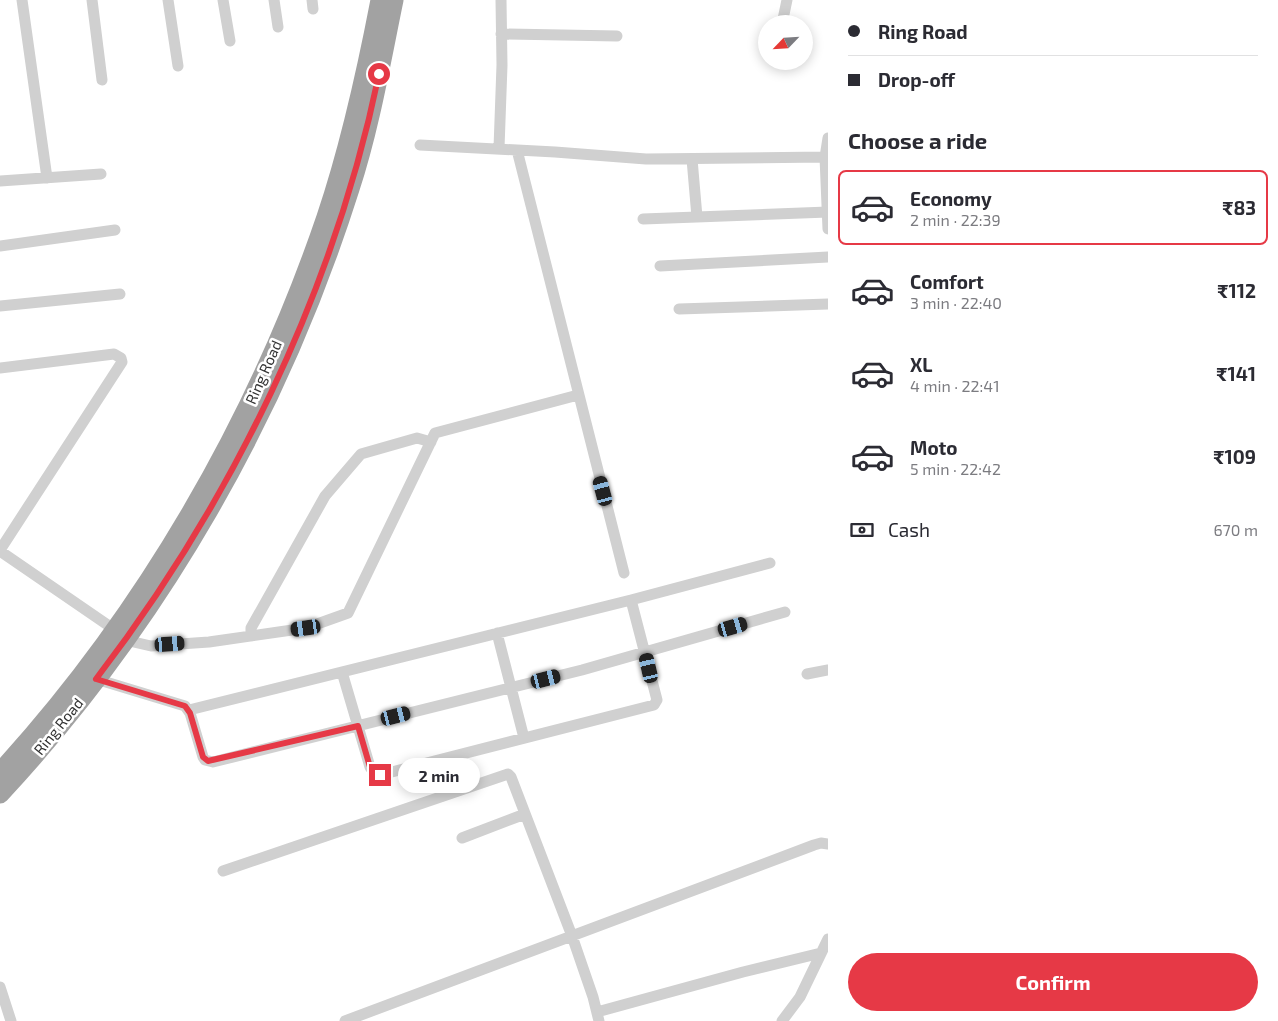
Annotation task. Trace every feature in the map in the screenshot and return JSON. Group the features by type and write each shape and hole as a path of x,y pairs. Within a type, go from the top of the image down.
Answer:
{"highway":[{"name":"Ring Road","path":"0,794 54,733 96,679 174,540 216,471 246,410 276,346 326,216 356,108 380,0"},
{"name":"Ring Road","path":"0,772 77,681 120,635 173,570 238,458 293,342 328,257 351,187 371,111 394,0"}],"street":[{"path":"22,0 47,178"},
{"path":"92,0 102,80"},
{"path":"168,0 178,66"},
{"path":"223,0 230,41"},
{"path":"274,0 278,27"},
{"path":"498,148 501,0"},
{"path":"784,15 786,0"},
{"path":"501,34 617,36"},
{"path":"828,138 825,157 828,229"},
{"path":"420,145 498,148 646,159 825,157"},
{"path":"516,150 624,574"},
{"path":"692,159 697,217"},
{"path":"0,181 102,174"},
{"path":"643,219 828,212"},
{"path":"0,246 115,230"},
{"path":"660,266 828,257"},
{"path":"0,306 120,294"},
{"path":"679,309 828,304"},
{"path":"0,368 114,354 121,358 122,362 1,553 120,635 151,646 209,642 306,628 348,613 435,433 578,395"},
{"path":"251,636 252,628 325,496 361,454 417,438 431,442"},
{"path":"189,710 631,600 770,563"},
{"path":"342,672 370,767 375,774 380,775 654,705 657,700 631,600"},
{"path":"96,679 182,705 189,710 203,757 208,761 510,688 645,653 785,612"},
{"path":"497,633 524,738"},
{"path":"807,674 828,670"},
{"path":"223,871 506,774 511,777 572,936 598,1016 743,972 821,953"},
{"path":"462,838 525,814"},
{"path":"345,1021 814,844 828,844"},
{"path":"782,1021 800,997 828,938"},
{"path":"0,987 11,1021"}],"route":[{"path":"379,74 351,187 328,257 266,403 238,458 173,570 96,679 185,706 189,710 205,760 213,762 358,726 372,772 380,775"}]}
